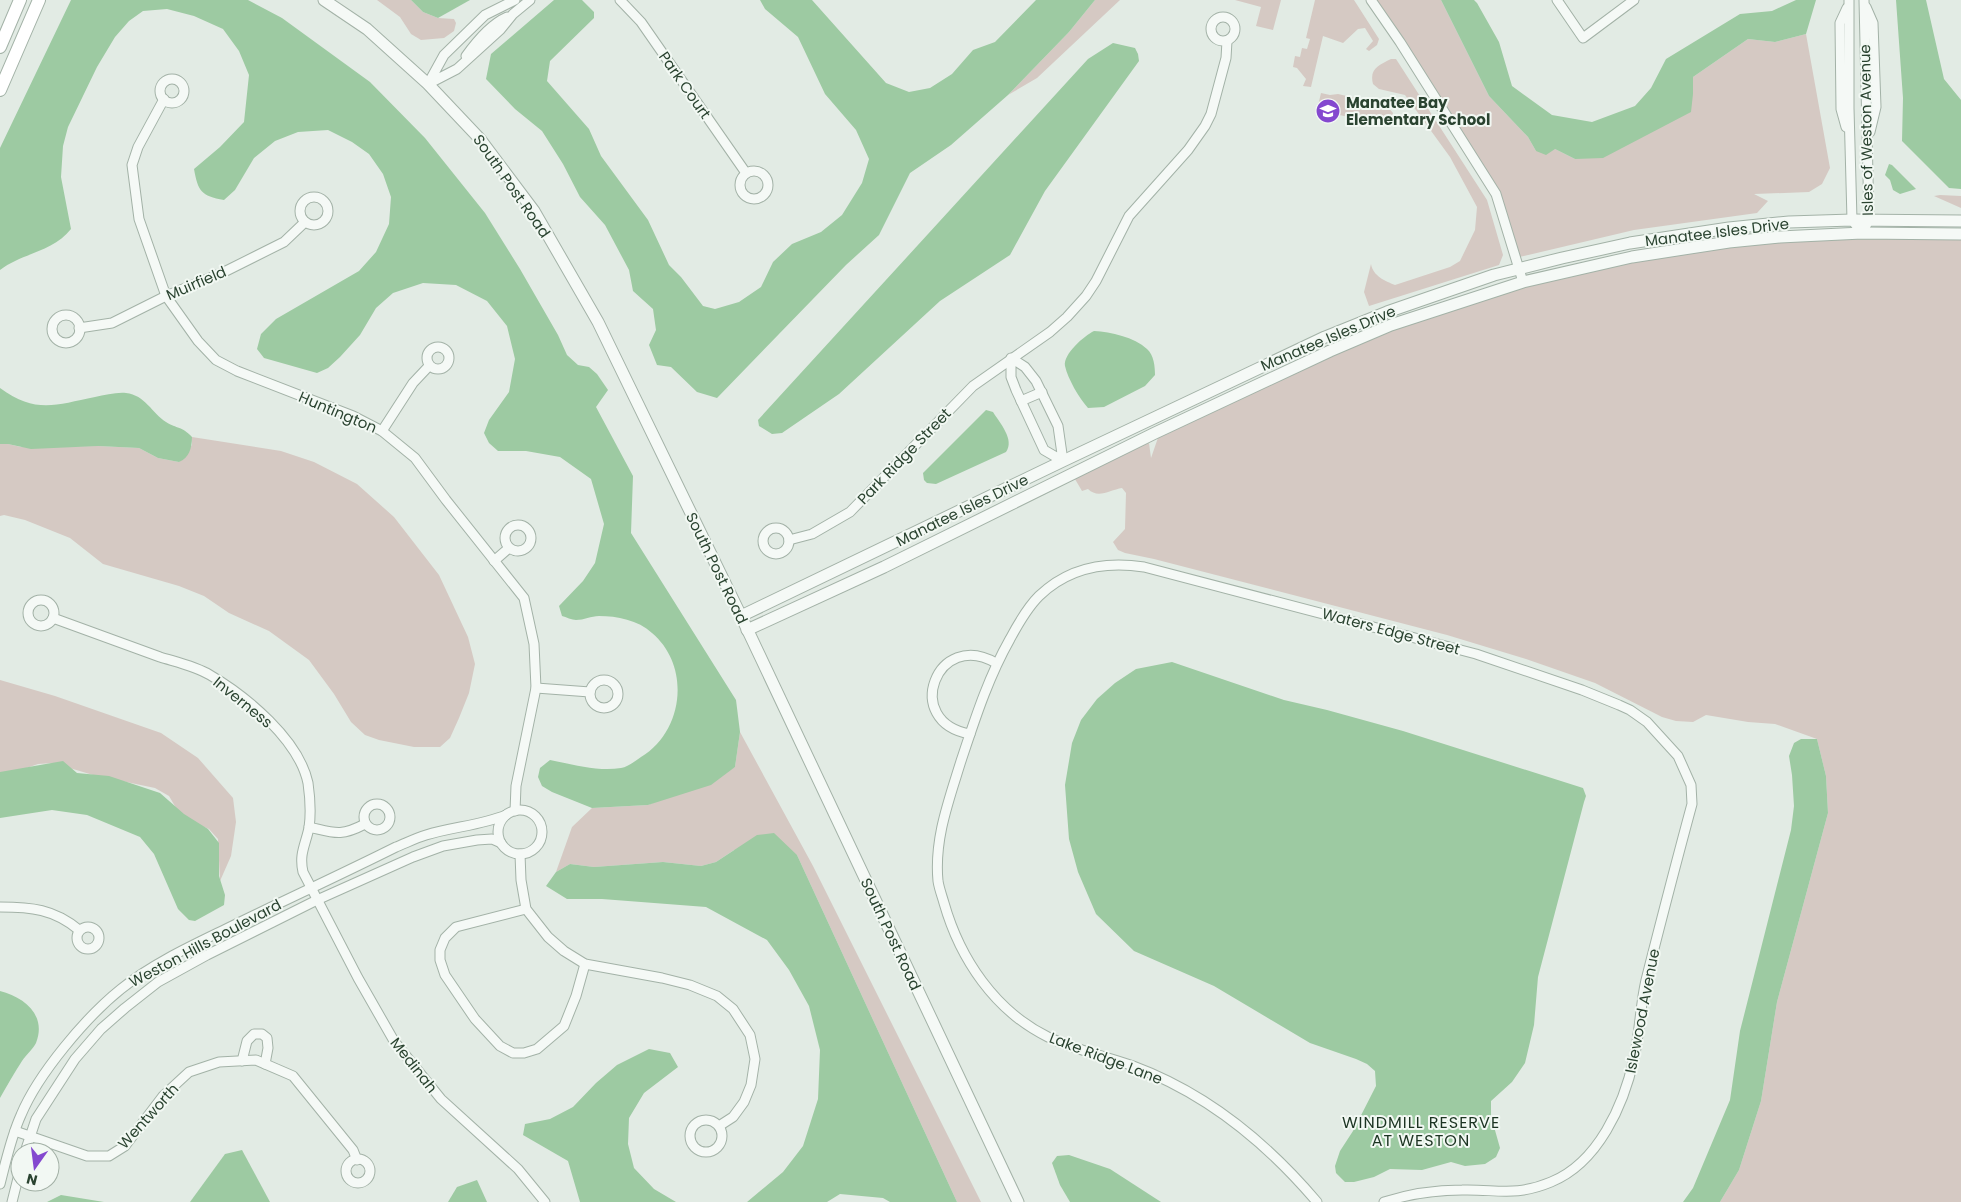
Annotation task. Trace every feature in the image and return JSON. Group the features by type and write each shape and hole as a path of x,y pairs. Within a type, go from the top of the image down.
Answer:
{"main road":[{"path":"0,47 20,0"},
{"path":"0,90 39,0"}],"street":[{"name":"South Post Road","path":"324,0 367,29 428,84 480,139 534,211 598,322 741,616 1018,1202"},
{"path":"428,84 444,55 485,15 515,0"},
{"path":"428,84 458,69 500,30 513,14 530,0"},
{"name":"Park Court","path":"620,0 641,22 746,173"},
{"path":"1371,0 1400,42 1496,194 1523,282"},
{"path":"1557,0 1583,38 1634,0"},
{"name":"Isles of Weston Avenue","path":"1849,1 1844,43 1849,108 1852,220 1862,233 1869,220 1864,1"},
{"path":"1864,1 1873,23 1876,107 1867,142"},
{"name":"Park Ridge Street","path":"789,540 812,534 850,512 973,386 1050,332 1068,317 1096,281 1129,216 1197,138 1211,114 1226,58 1227,41"},
{"path":"1850,141 1841,109 1844,43 1864,43"},
{"name":"Huntington","path":"164,99 138,146 132,165 139,219 166,296 198,342 216,360 237,371 353,416 382,430 414,458 524,598 534,644 536,688 516,786 516,811"},
{"path":"1849,108 1866,108"},
{"name":"Manatee Isles Drive","path":"741,616 1268,364 1387,312 1494,275 1630,243 1789,222 1961,220"},
{"name":"Muirfield","path":"80,328 112,323 166,296 224,272 284,242 305,222"},
{"name":"Manatee Isles Drive","path":"747,630 884,566 1155,433 1330,351 1391,325 1523,282 1632,257 1688,247 1780,237 1862,233 1961,234"},
{"path":"1011,358 1025,367 1042,392 1058,426 1063,461"},
{"path":"1011,358 1011,377 1044,450 1063,461 1072,474"},
{"path":"1268,364 1274,377"},
{"path":"382,430 412,383 429,366"},
{"path":"1021,401 1042,392"},
{"path":"494,561 509,548"},
{"name":"Waters Edge Street","path":"1099,565 1123,564 1144,567 1476,654 1582,690 1630,710 1647,722 1666,741"},
{"name":"Lake Ridge Lane","path":"1099,565 1069,575 1039,596 1019,621 996,663 980,704 939,835 938,881 957,941 972,969 993,996 1021,1019 1048,1037 1133,1066 1165,1080 1202,1100 1255,1138 1290,1171 1317,1202"},
{"name":"Inverness","path":"53,618 209,674 243,698 287,741 299,760 308,781 309,827 300,859 303,872 318,900"},
{"path":"970,734 952,729 938,716 932,699 934,681 945,666 961,656 979,656 996,663"},
{"path":"536,688 590,692"},
{"name":"Islewood Avenue","path":"1384,1202 1406,1195 1435,1192 1463,1190 1510,1192 1531,1190 1553,1182 1570,1172 1586,1158 1607,1130 1626,1087 1634,1058 1642,999 1692,804 1691,785 1685,769 1678,756 1666,741"},
{"path":"516,811 532,813 538,819 542,830 542,837 534,849 520,854 510,851 501,843 498,835 499,827 506,815 516,811"},
{"name":"Weston Hills Boulevard","path":"0,1184 15,1131 30,1099 51,1066 96,1012 121,988 152,968 203,940 424,835 482,821 494,820 506,815"},
{"path":"309,827 340,834 349,833 365,824"},
{"name":"Weston Hills Boulevard","path":"28,1142 36,1119 75,1060 101,1030 158,982 207,955 318,900 413,857 444,846 477,840 492,839 501,843"},
{"path":"520,854 521,880 526,909 548,937 564,951 585,964 662,978 690,986 717,996 734,1009 750,1035 755,1059 751,1085 744,1102 733,1117 719,1126"},
{"name":"Medinah","path":"318,900 358,978 394,1041 440,1100 518,1169 546,1202"},
{"path":"0,907 36,908 68,920 79,930"},
{"path":"526,909 456,927 445,938 440,950 440,960 446,975 474,1019 500,1046 513,1053 524,1053 537,1049 564,1026 576,996 585,964"},
{"path":"242,1061 247,1041 254,1034 262,1034 267,1038 268,1048 265,1064"},
{"name":"Wentworth","path":"15,1131 87,1156 109,1156 125,1146 163,1096 190,1072 219,1062 256,1060 293,1076 353,1150 357,1160"}],"shaded area":[{"path":"71,0 248,0 282,18 370,82 425,138 485,213 520,269 558,335 567,355 578,365 589,367 597,374 608,390 596,407 633,476 631,533 736,700 740,732 735,767 711,785 648,805 592,808 542,786 538,777 540,768 550,760 594,768 621,768 631,764 655,746 666,731 674,715 677,698 677,680 673,663 664,647 652,633 634,622 606,616 576,620 562,616 559,606 583,581 595,563 604,524 591,479 560,457 526,451 498,451 489,443 484,433 489,420 509,392 515,359 507,326 487,301 456,285 423,283 393,293 376,308 360,335 340,357 328,368 317,373 264,358 257,349 261,334 276,319 359,271 376,252 389,224 391,197 383,174 369,154 352,142 328,130 298,132 275,141 254,158 235,190 224,200 210,197 202,191 197,183 194,169 220,147 244,122 249,75 239,51 223,29 194,16 167,9 143,11 129,21 115,37 97,67 68,127 63,146 61,177 71,229 55,243 0,270 0,148"},
{"path":"377,0 411,0 423,12 438,18 454,19 456,23 454,31 444,38 421,40 411,34 400,17"},
{"path":"411,0 470,0 438,18 423,12"},
{"path":"554,0 582,0 594,12 594,18 550,61 547,81 589,129 601,156 648,220 669,265 681,277 703,306 715,309 739,302 761,287 773,262 792,244 821,232 842,215 862,183 869,159 856,130 825,94 798,37 765,9 760,0 812,0 886,83 909,92 930,88 952,74 973,50 995,42 1036,0 1095,0 1069,32 1008,95 951,145 910,173 879,235 846,265 717,398 697,392 671,367 657,365 649,345 656,330 653,309 633,291 629,270 605,225 580,197 563,164 542,131 515,109 486,79 491,54"},
{"path":"1095,0 1120,0 1037,78 1008,95 1069,32"},
{"path":"1235,0 1281,0 1273,30 1256,26 1261,7"},
{"path":"1315,0 1354,0 1379,39 1377,45 1369,51 1366,49 1373,41 1365,28 1358,29 1343,43 1323,36 1311,87 1303,86 1306,79 1297,68 1293,67 1295,56 1300,57 1302,48 1307,49 1310,39 1306,38"},
{"path":"1371,0 1441,0 1489,96 1528,137 1536,151 1555,149 1575,159 1693,94 1693,77 1748,39 1775,42 1806,34 1830,168 1822,184 1809,192 1754,194 1768,201 1757,213 1634,230 1515,258 1496,194"},
{"path":"1441,0 1474,0 1477,3 1499,42 1512,86 1552,115 1592,122 1635,106 1651,88 1666,59 1740,14 1772,11 1796,0 1816,0 1806,34 1775,42 1748,39 1693,77 1691,112 1603,158 1575,159 1555,149 1546,155 1536,151 1528,137 1489,96"},
{"path":"1896,0 1926,0 1944,79 1961,100 1961,189 1949,188 1902,141 1903,98"},
{"path":"1113,43 1135,48 1139,61 1045,191 1010,255 940,301 839,394 782,433 772,434 759,426 758,420 1088,59"},
{"path":"1391,59 1396,59 1487,200 1503,255 1499,265 1369,306 1364,292 1371,264 1377,275 1395,285 1450,267 1460,261 1475,230 1477,207 1450,157 1405,95 1379,89 1373,84 1372,75 1376,68"},
{"path":"1321,93 1338,94 1386,105 1393,113 1389,126 1317,110"},
{"path":"1889,164 1916,189 1900,194 1893,190 1890,180 1885,175"},
{"path":"1934,196 1961,196 1961,208"},
{"path":"1961,234 1961,1202 1720,1202 1739,1170 1761,1101 1777,1002 1828,813 1826,776 1817,739 1775,724 1748,722 1706,715 1693,722 1676,721 1662,717 1595,683 1526,659 1447,635 1125,553 1118,550 1113,542 1125,529 1126,493 1122,488 1100,494 1088,489 1082,491 1072,474 1149,443 1151,458 1160,432 1330,351 1523,282 1688,247"},
{"path":"1094,331 1122,336 1142,345 1153,358 1155,375 1145,386 1104,407 1088,408 1071,382 1066,371 1065,361 1075,346"},
{"path":"0,388 24,401 46,405 57,405 115,393 133,394 166,422 188,433 192,437 191,449 188,455 179,462 158,458 139,448 98,446 31,449 0,444"},
{"path":"986,410 993,412 1006,432 1009,442 1006,452 936,484 927,483 924,480 923,473"},
{"path":"192,437 281,451 314,462 357,484 394,517 439,575 468,637 475,664 469,693 459,718 450,738 440,747 414,747 379,740 365,735 351,722 334,694 309,660 269,631 229,613 204,596 179,586 103,564 70,538 25,520 4,515 0,516 0,444 21,447 98,446 139,448 158,458 179,462 192,445"},
{"path":"1172,662 1284,700 1403,731 1583,788 1586,796 1538,977 1534,1025 1525,1063 1512,1082 1491,1101 1491,1116 1500,1148 1496,1157 1485,1164 1465,1166 1451,1162 1422,1170 1390,1169 1374,1177 1354,1182 1345,1182 1336,1173 1335,1166 1340,1151 1353,1131 1376,1086 1375,1071 1367,1064 1356,1059 1310,1043 1214,986 1134,951 1096,914 1078,872 1069,839 1065,785 1072,743 1081,720 1097,699 1115,683 1136,669"},
{"path":"0,680 55,696 161,733 198,758 233,798 236,822 231,856 220,881 218,839 209,829 182,818 169,796 155,788 93,775 53,763 38,764 15,772 0,772"},
{"path":"740,732 813,866 981,1202 957,1202 797,855 734,850 716,862 701,866 663,862 594,867 570,864 556,872 572,827 592,808 648,805 735,767"},
{"path":"1801,739 1817,739 1826,776 1828,813 1777,1002 1761,1101 1739,1170 1720,1202 1683,1202 1693,1188 1730,1100 1740,1031 1791,830 1794,806 1789,756 1794,743"},
{"path":"63,761 77,773 109,776 160,793 184,814 208,829 219,843 219,876 225,895 224,905 195,921 189,920 178,909 154,854 140,837 87,815 52,810 0,818 0,772"},
{"path":"774,833 797,855 957,1202 890,1202 883,1198 840,1194 827,1202 747,1202 783,1172 803,1146 818,1099 820,1050 809,1006 789,970 767,940 706,907 602,899 567,899 546,886 556,872 570,864 594,867 663,862 701,866 716,862 757,835"},
{"path":"0,991 17,998 31,1009 36,1016 39,1033 35,1045 22,1061 0,1098"},
{"path":"649,1049 670,1053 678,1067 644,1093 629,1118 628,1144 634,1168 654,1189 676,1202 580,1202 568,1161 523,1135 525,1124 550,1119 573,1107 617,1065"},
{"path":"242,1150 270,1202 190,1202 225,1154"},
{"path":"1069,1155 1110,1169 1161,1202 1070,1202 1060,1185 1052,1163 1057,1156"},
{"path":"477,1180 487,1202 448,1202 457,1187"},
{"path":"61,1195 104,1202 47,1202"}],"place":[{"name":"Manatee Bay Elementary School","path":"1328,111"}],"district":[{"name":"WINDMILL RESERVE AT WESTON","path":"1421,1131"}]}
